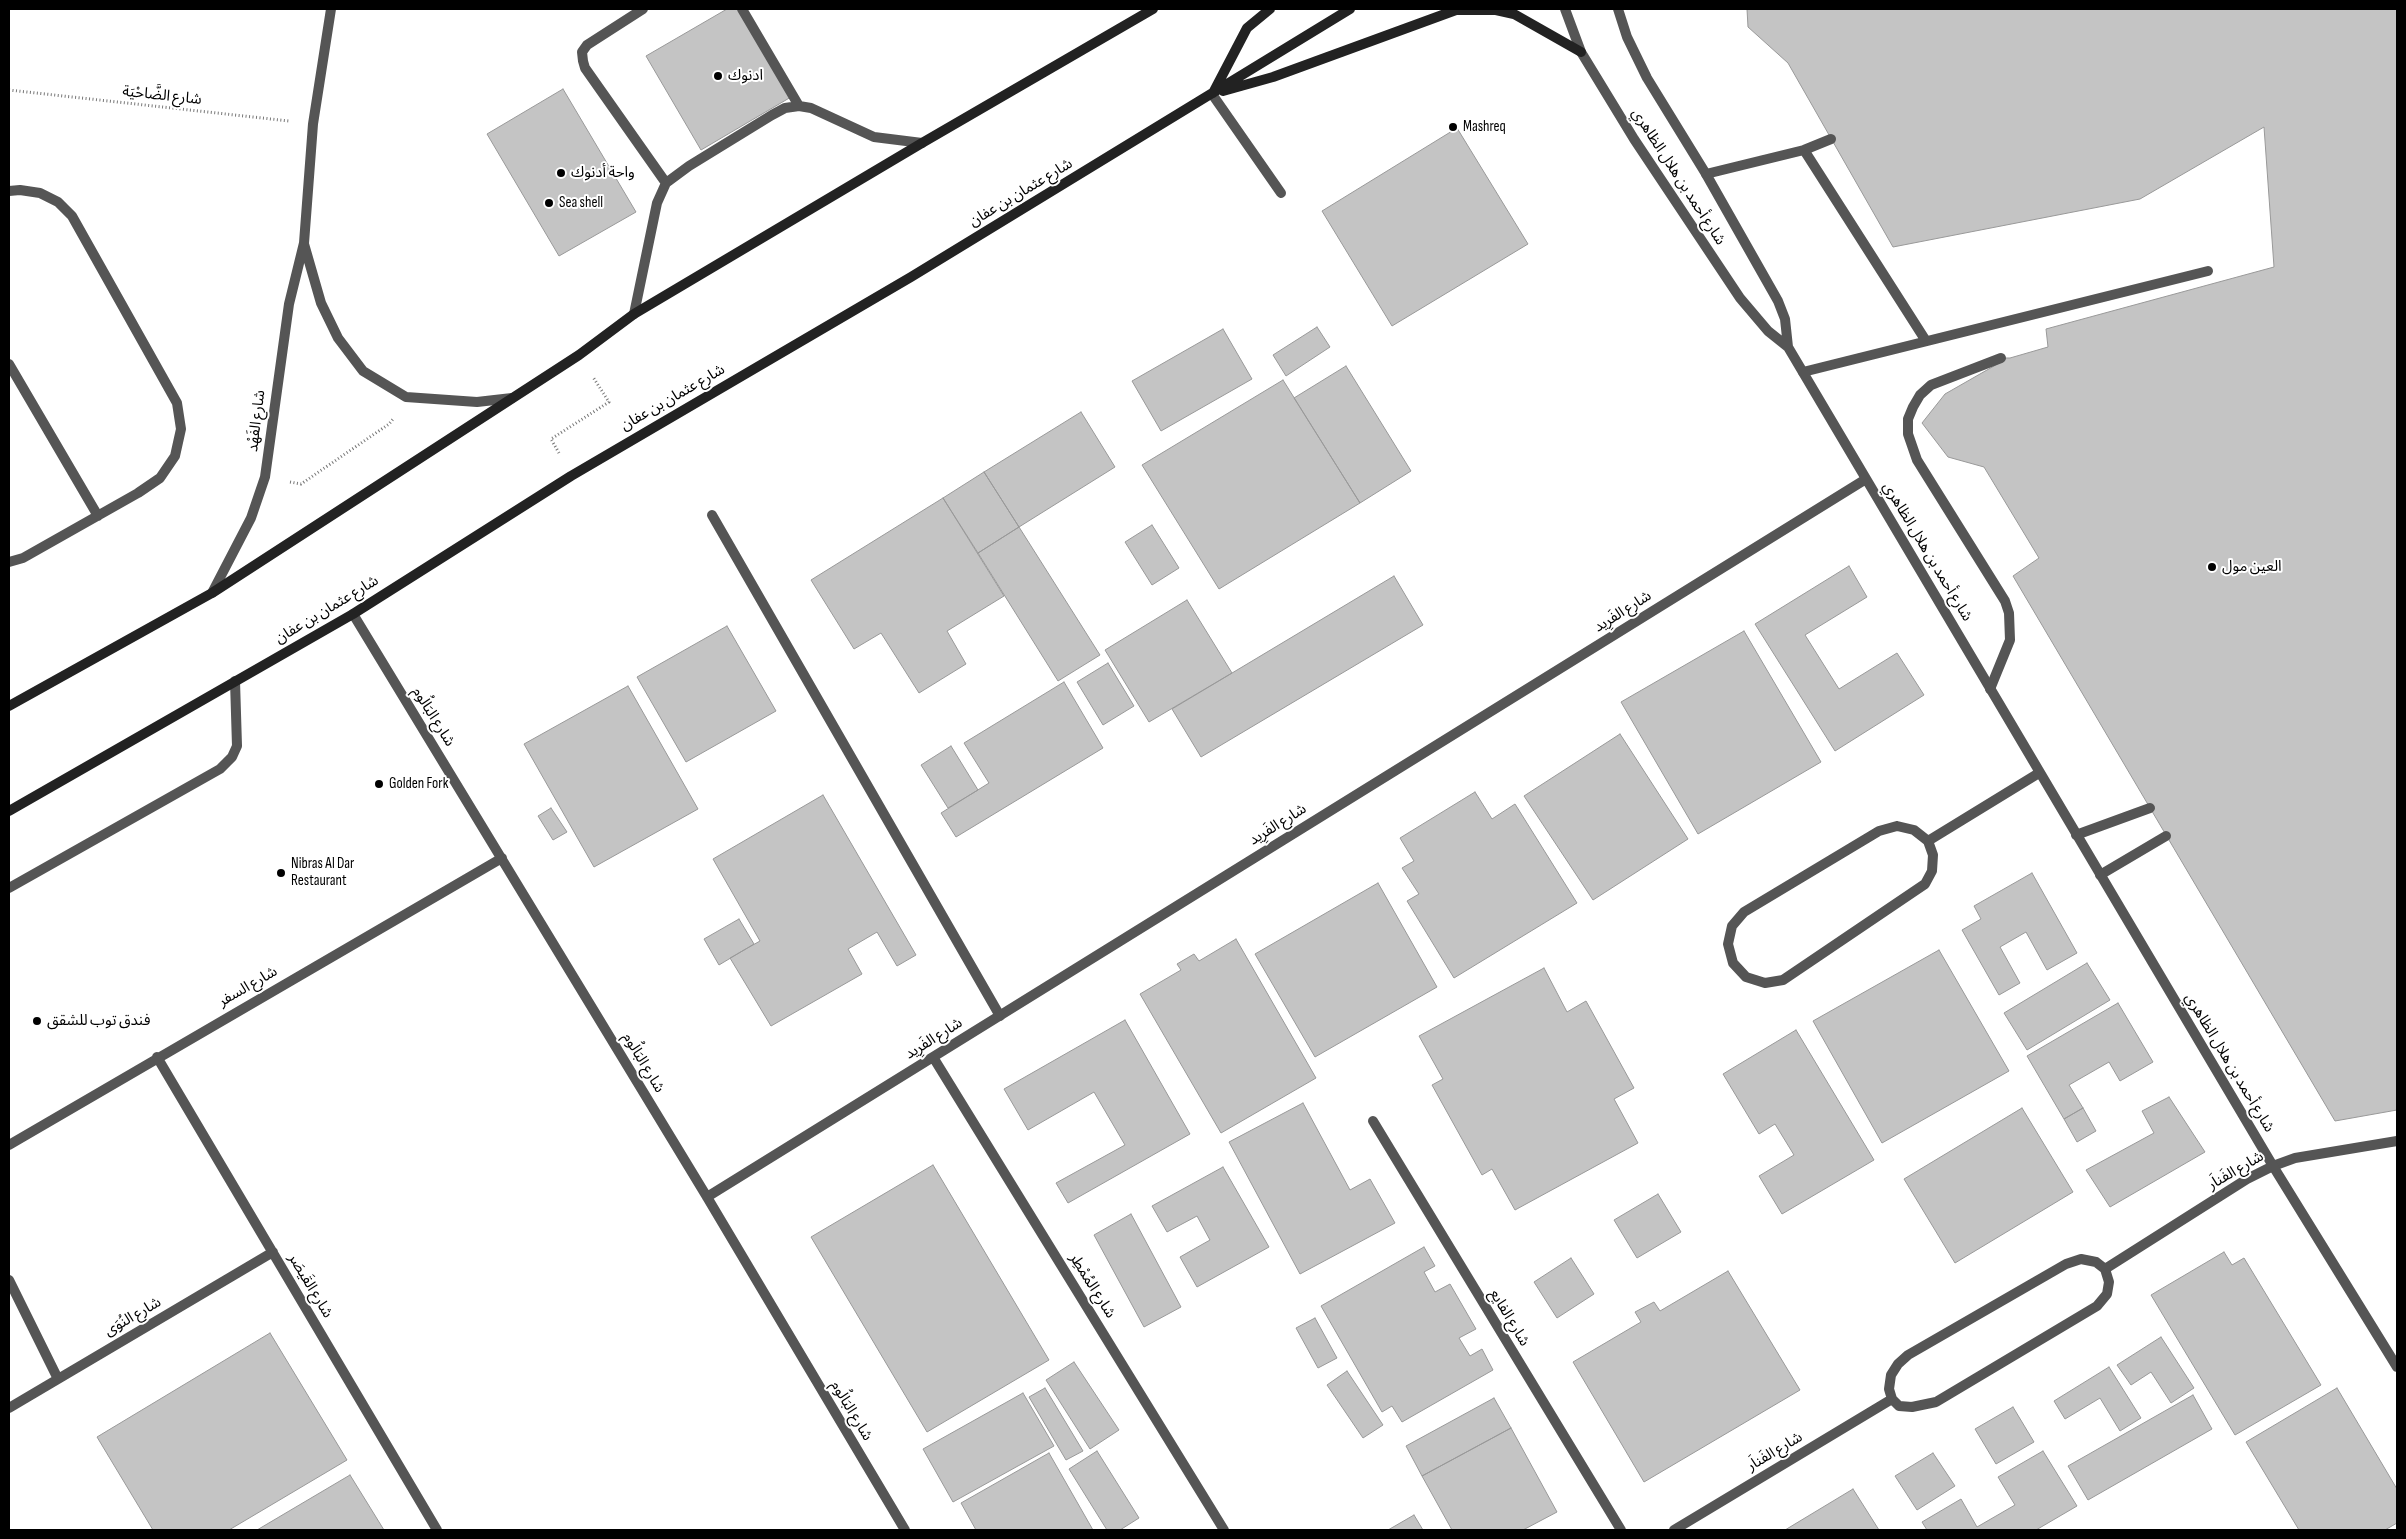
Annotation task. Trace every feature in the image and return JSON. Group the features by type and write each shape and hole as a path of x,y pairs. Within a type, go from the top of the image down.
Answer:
{"main road":[{"path":"9,706 212,593 579,355 634,314 922,143 1153,9"},
{"path":"1212,94 1247,28 1270,9"},
{"name":"شارع عثمان بن عفان","path":"9,811 352,614 571,476 911,277 1350,9"},
{"path":"1212,94 1273,78 1456,10 1496,10 1514,14 1581,52"}],"street":[{"name":"شارع الفَهْد","path":"212,593 251,518 265,477 289,304 304,243 313,124 332,9"},
{"path":"643,9 587,44 582,52 583,61 585,68 666,183"},
{"path":"742,9 799,106"},
{"name":"شارع أحمد بن هلال الظاهري","path":"1565,9 1581,52 1634,139 1740,298 1768,331 1788,347 2273,1166 2397,1367"},
{"name":"شارع أحمد بن هلال الظاهري","path":"1618,9 1627,37 1647,78 1706,174 1778,302 1785,319 1788,347"},
{"path":"1212,94 1281,193"},
{"path":"634,314 657,203 666,183 689,166 772,115 785,108 799,106 811,108 874,138 922,143"},
{"path":"1706,174 1804,150 1831,139"},
{"path":"1804,150 1926,342"},
{"path":"9,191 20,190 40,193 58,202 72,216 177,403 181,429 175,456 160,478 98,516 23,558 9,562"},
{"name":"شارع الفَهْد","path":"304,243 320,303 338,338 363,370 406,397 477,402 512,398"},
{"path":"1803,372 2208,271"},
{"path":"1990,690 2010,640 2009,613 2005,601 1917,460 1908,434 1908,419 1920,395 1931,385 2001,358"},
{"path":"9,364 98,516"},
{"name":"شارع الفَرِيد","path":"707,1197 1866,479"},
{"path":"712,514 1000,1016"},
{"name":"شارع البَالُوم","path":"352,614 707,1197 904,1530"},
{"path":"9,888 220,769 232,757 237,746 235,681"},
{"path":"1928,841 2039,773"},
{"path":"2076,835 2150,808"},
{"path":"1897,826 1914,830 1928,841 1933,855 1932,871 1925,884 1801,970 1783,980 1765,983 1746,977 1733,963 1728,944 1732,926 1744,912 1879,831 1897,826"},
{"path":"2100,875 2166,836"},
{"name":"شارع السفر","path":"9,1145 157,1057 502,858"},
{"name":"شارع القَيصَر","path":"157,1057 436,1530"},
{"name":"شارع المُمْطِر","path":"933,1057 1224,1530"},
{"name":"شارع الفايع","path":"1373,1121 1621,1530"},
{"name":"شارع الفَناَر","path":"2105,1269 2247,1180 2273,1166 2294,1158 2397,1141"},
{"name":"شارع النُوَى","path":"9,1408 273,1252"},
{"path":"2081,1259 2096,1262 2105,1269 2109,1282 2107,1294 2097,1306 1936,1402 1912,1407 1899,1406 1892,1399 1889,1389 1891,1375 1898,1364 1908,1355 2066,1264 2081,1259"},
{"path":"9,1280 58,1379"},
{"name":"شارع الفَناَر","path":"1674,1530 1892,1399"}],"path":[{"name":"شارع الضَّاحْيَة","path":"9,90 313,124"},
{"path":"571,476 552,439 609,402 579,355"},
{"path":"265,477 301,484 389,424 406,397"}],"building":[{"name":"ادنوك","path":"727,9 739,9 791,97 701,150 646,56"},
{"name":"العين مول","path":"1747,9 2397,9 2397,1110 2335,1121 2013,576 2039,558 1984,467 1948,457 1922,423 1945,394 2001,362 2001,358 2010,358 2048,347 2046,329 2274,267 2264,127 2140,199 1893,247 1788,63 1748,27"},
{"name":"واحة أدنوك","path":"563,89 636,212 559,256 487,134"},
{"path":"1457,128 1528,244 1392,326 1322,211"},
{"path":"1317,327 1330,347 1286,376 1273,355"},
{"path":"1223,329 1252,379 1161,431 1132,381"},
{"path":"1346,366 1411,471 1360,503 1294,398"},
{"path":"1283,380 1360,503 1219,589 1142,465"},
{"path":"1081,412 1115,467 1019,527 984,472"},
{"path":"984,472 1019,527 978,553 943,498"},
{"path":"943,498 1004,596 947,631 966,664 919,693 881,633 854,649 811,580"},
{"path":"1152,525 1179,568 1152,585 1125,542"},
{"path":"1019,527 1100,655 1058,681 978,553"},
{"path":"1849,566 1867,597 1805,635 1839,689 1897,653 1924,695 1835,751 1755,624"},
{"path":"1394,576 1423,625 1201,757 1172,709"},
{"path":"1187,600 1232,673 1149,722 1105,650"},
{"path":"727,626 776,711 686,762 637,677"},
{"path":"1744,631 1821,762 1698,834 1621,702"},
{"path":"1108,663 1134,706 1103,725 1077,682"},
{"path":"1064,682 1103,748 956,837 941,813 989,783 964,743"},
{"path":"628,686 698,809 594,867 524,744"},
{"path":"1620,734 1688,839 1593,900 1524,796"},
{"path":"951,746 978,790 948,808 921,765"},
{"path":"1475,792 1492,819 1515,804 1577,903 1454,978 1407,901 1419,894 1402,868 1414,861 1400,838"},
{"path":"823,795 916,955 897,966 877,932 848,949 862,974 771,1026 730,958 760,941 713,859"},
{"path":"551,808 567,832 553,840 538,816"},
{"path":"2032,873 2077,953 2047,970 2026,932 2000,947 2020,983 1999,995 1962,930 1981,919 1974,906"},
{"path":"1378,883 1437,987 1315,1057 1255,954"},
{"path":"739,919 754,944 719,965 704,939"},
{"path":"1236,939 1316,1078 1221,1133 1140,994 1181,970 1177,964 1194,954 1199,961"},
{"path":"1939,950 2009,1071 1882,1143 1813,1021"},
{"path":"2087,963 2110,1000 2027,1050 2004,1013"},
{"path":"1544,968 1567,1012 1586,1001 1634,1088 1614,1099 1638,1143 1515,1210 1492,1169 1482,1175 1432,1085 1443,1079 1419,1036"},
{"path":"2118,1003 2153,1062 2120,1081 2109,1062 2069,1085 2083,1108 2064,1119 2027,1056"},
{"path":"1125,1020 1190,1134 1068,1203 1056,1183 1125,1145 1094,1092 1028,1130 1004,1089"},
{"path":"1796,1030 1874,1160 1782,1214 1759,1176 1794,1155 1775,1124 1759,1134 1723,1074"},
{"path":"2169,1097 2205,1152 2110,1207 2086,1170 2154,1133 2142,1111"},
{"path":"1303,1103 1350,1190 1370,1179 1395,1223 1300,1274 1229,1142"},
{"path":"2022,1108 2073,1192 1955,1263 1904,1179"},
{"path":"2083,1108 2096,1131 2077,1142 2064,1119"},
{"path":"933,1165 1049,1360 927,1432 811,1237"},
{"path":"1223,1167 1269,1247 1197,1287 1180,1257 1210,1240 1197,1216 1167,1232 1152,1206"},
{"path":"1658,1194 1681,1232 1637,1258 1614,1220"},
{"path":"1131,1214 1181,1307 1144,1327 1094,1235"},
{"path":"1424,1247 1435,1266 1424,1272 1435,1292 1450,1284 1476,1329 1459,1338 1470,1356 1482,1349 1493,1370 1402,1422 1392,1406 1382,1412 1321,1306"},
{"path":"2224,1252 2232,1265 2244,1258 2321,1385 2235,1435 2151,1295"},
{"path":"1571,1258 1594,1294 1557,1318 1534,1282"},
{"path":"1728,1271 1800,1390 1644,1482 1573,1362 1641,1322 1635,1312 1654,1302 1660,1311"},
{"path":"1315,1318 1337,1358 1318,1368 1296,1328"},
{"path":"270,1333 347,1460 229,1530 153,1530 97,1437"},
{"path":"2161,1337 2194,1388 2171,1403 2151,1372 2131,1385 2117,1365"},
{"path":"1074,1362 1119,1430 1090,1449 1046,1380"},
{"path":"2109,1367 2141,1418 2120,1431 2100,1398 2065,1419 2054,1401"},
{"path":"1347,1371 1383,1425 1363,1438 1327,1385"},
{"path":"1045,1388 1083,1451 1066,1460 1029,1397"},
{"path":"2337,1388 2397,1489 2397,1523 2385,1530 2299,1530 2246,1442"},
{"path":"1023,1393 1054,1446 953,1502 923,1449"},
{"path":"2193,1395 2212,1429 2088,1500 2068,1466"},
{"path":"1494,1398 1511,1428 1422,1476 1406,1446"},
{"path":"2013,1407 2034,1442 1996,1464 1975,1429"},
{"path":"1511,1428 1557,1512 1523,1530 1452,1530 1422,1476"},
{"path":"1097,1451 1139,1518 1120,1530 1107,1530 1069,1469"},
{"path":"2043,1451 2077,1506 2036,1530 1927,1530 1922,1522 1961,1499 1977,1527 2015,1505 1998,1477"},
{"path":"1049,1453 1093,1530 976,1530 961,1503"},
{"path":"1933,1453 1955,1486 1917,1510 1895,1476"},
{"path":"350,1475 384,1530 257,1530"},
{"path":"1853,1489 1879,1530 1785,1530"},
{"path":"1414,1515 1423,1530 1388,1530"}],"place":[{"name":"ادنوك","path":"718,76"},
{"name":"Mashreq","path":"1453,127"},
{"name":"واحة أدنوك","path":"561,173"},
{"name":"Sea shell","path":"549,203"},
{"name":"العين مول","path":"2212,567"},
{"name":"Golden Fork","path":"379,784"},
{"name":"Nibras Al Dar Restaurant","path":"281,873"},
{"name":"فندق توب للشقق","path":"37,1021"}]}
